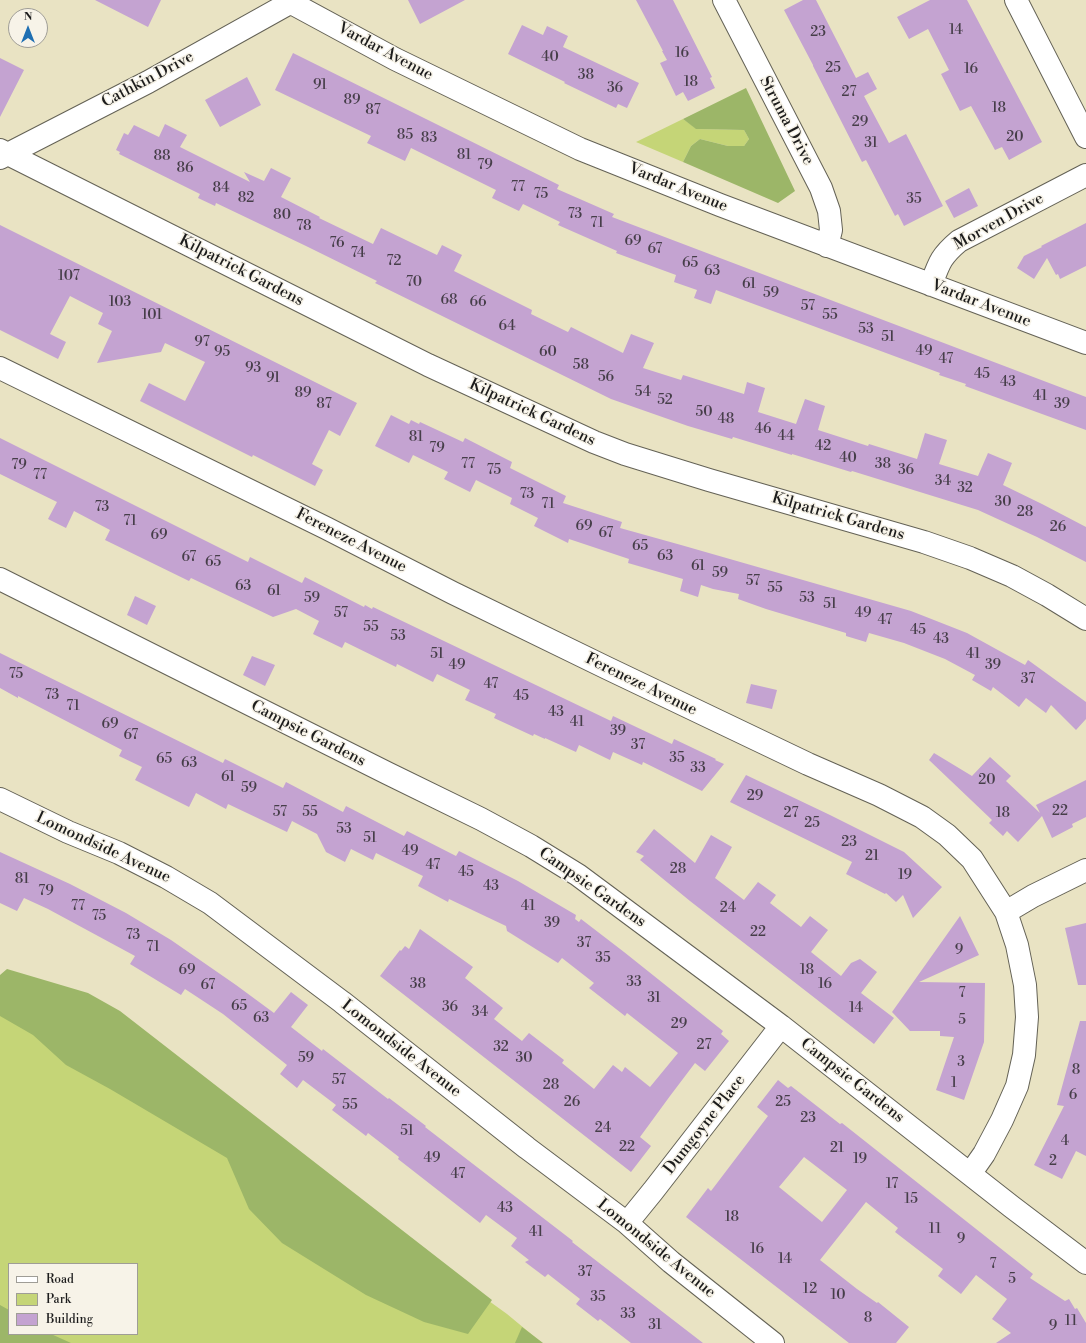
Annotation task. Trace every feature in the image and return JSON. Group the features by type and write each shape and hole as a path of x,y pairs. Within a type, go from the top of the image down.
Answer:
{"street":[{"name":"Struma Drive","path":"724,0 821,188 828,211 831,230 827,246"},
{"path":"1016,0 1086,137"},
{"name":"Vardar Avenue","path":"290,1 395,59 580,149 720,205 1086,343"},
{"name":"Cathkin Drive","path":"3,154 148,82 290,1"},
{"name":"Kilpatrick Gardens","path":"3,154 414,359 594,442 625,454 701,478 916,539 970,558 1012,576 1086,619"},
{"name":"Morven Drive","path":"931,285 939,263 947,251 960,241 1086,176"},
{"name":"Fereneze Avenue","path":"0,368 326,528 453,593 600,665 808,764 879,795 922,817 947,834 972,859 1006,912 1017,945 1025,986 1027,1017 1024,1055 1017,1086 1002,1120 984,1154 970,1174"},
{"name":"Campsie Gardens","path":"0,579 386,774 481,819 531,846 578,875 781,1026 1086,1263"},
{"name":"Lomondside Avenue","path":"0,800 68,832 119,852 210,903 342,1002 527,1148 627,1223 671,1262 773,1343"},
{"path":"1006,912 1033,896 1086,870"},
{"name":"Dumgoyne Place","path":"627,1223 781,1026"}],"green space":[{"path":"746,88 795,191 778,203 683,162 691,146 700,139 728,146 744,146 749,139 744,130 696,129 683,119"},
{"path":"683,119 697,129 744,130 749,139 744,146 728,146 700,139 691,146 683,162 636,142"},
{"path":"7,969 88,993 120,1011 492,1300 468,1334 424,1322 366,1295 282,1243 249,1209 227,1158 110,1089 66,1065 33,1035 0,1016 0,975"},
{"path":"0,986 282,1152 507,1314 542,1343 0,1343"},
{"path":"0,1305 8,1309 8,1335 53,1335 71,1343 0,1343"},
{"path":"522,1327 543,1343 515,1343"}],"building":[{"path":"95,0 161,0 148,27"},
{"path":"408,0 465,0 420,24"},
{"path":"636,0 673,0 712,77 710,78 715,88 688,101 683,92 676,96 660,63 667,60"},
{"path":"803,0 816,0 856,78 868,72 877,89 864,96 889,143 906,134 943,206 904,226 898,214 895,216 866,160 862,162 784,10"},
{"path":"930,0 967,0 1042,142 1009,160 1002,147 995,150 971,106 960,111 941,74 949,70 928,29 909,39 897,17"},
{"path":"522,25 543,35 547,26 568,36 563,47 639,83 627,108 618,104 616,108 508,54"},
{"path":"293,53 559,185 557,189 614,214 612,217 1086,397 1086,430 965,386 966,384 939,375 940,373 716,290 711,304 694,298 697,290 674,282 676,275 616,253 617,251 558,225 560,222 523,204 519,211 492,198 496,190 411,148 405,161 367,143 371,136 275,90"},
{"path":"0,58 24,70 0,117"},
{"path":"247,77 261,105 220,127 205,100"},
{"path":"165,124 187,135 180,147 250,182 244,172 264,181 271,168 291,178 281,197 320,217 319,218 373,244 381,228 437,255 442,245 462,255 454,271 532,310 531,314 568,332 571,327 623,353 631,334 654,343 643,368 681,380 683,375 744,394 747,382 765,388 758,412 796,424 805,399 825,406 818,430 868,446 869,444 917,459 925,433 947,440 939,464 978,476 988,453 1012,463 1003,485 1086,527 1086,562 1037,537 978,510 852,471 851,472 733,437 732,439 688,426 611,399 375,283 377,281 306,246 216,203 215,206 198,198 200,194 119,154 120,152 116,150 124,133 128,135 134,125 159,137"},
{"path":"969,188 978,206 954,218 945,201"},
{"path":"1086,223 1086,266 1060,279 1058,274 1056,275 1047,258 1034,279 1017,268 1024,256"},
{"path":"0,225 357,403 340,436 329,430 312,464 323,470 315,486 253,455 252,457 140,401 149,383 185,401 205,362 165,343 161,352 97,363 112,331 98,324 103,313 70,296 50,334 66,342 58,359 0,330"},
{"path":"391,415 409,424 411,420 419,424 420,422 463,442 465,438 512,462 510,468 566,496 563,503 622,522 620,528 911,611 967,633 1025,665 1028,660 1086,702 1086,719 1076,730 1051,705 1046,713 1026,698 1019,707 993,687 991,691 972,680 975,675 945,659 904,643 869,633 866,642 846,636 846,633 738,599 739,594 701,585 698,597 680,591 683,579 628,563 629,559 569,539 568,543 534,526 538,518 510,504 512,498 476,480 470,492 444,479 448,472 413,455 409,463 375,446"},
{"path":"0,438 248,562 250,557 302,583 305,577 364,607 365,605 372,609 373,607 611,721 613,716 672,744 674,739 724,764 702,791 643,762 642,765 613,752 610,760 579,745 576,752 545,738 534,734 533,736 494,718 496,714 465,700 470,690 437,674 433,682 397,664 396,667 345,642 342,648 313,634 319,621 296,609 273,617 191,578 189,581 105,540 110,530 74,511 66,528 48,519 57,502 0,474"},
{"path":"135,596 156,606 147,625 127,615"},
{"path":"0,653 223,763 225,759 283,788 286,782 343,812 346,806 404,836 407,831 456,856 459,851 518,881 576,915 575,919 579,922 581,919 723,1031 721,1034 729,1041 705,1071 695,1063 670,1096 640,1137 651,1146 631,1172 380,976 400,950 401,951 405,946 409,949 420,929 473,967 465,978 503,1008 494,1019 522,1041 529,1033 564,1060 562,1063 594,1089 613,1065 622,1072 625,1067 650,1087 678,1053 627,1013 625,1016 589,988 594,983 562,958 558,963 507,931 506,926 449,899 448,902 418,886 423,876 376,853 373,860 351,849 345,862 326,852 317,834 292,821 287,832 228,804 226,809 196,793 189,807 135,780 142,767 119,756 122,750 0,688"},
{"path":"252,656 275,665 265,686 243,675"},
{"path":"751,684 777,690 772,709 746,703"},
{"path":"934,753 972,776 990,757 1011,776 1006,781 1040,813 1036,805 1086,780 1086,817 1072,824 1073,827 1052,838 1042,816 1018,842 1007,831 1003,836 989,823 992,820 929,760"},
{"path":"746,775 904,852 942,887 913,918 903,895 896,902 886,893 885,894 846,874 852,862 730,802"},
{"path":"654,829 695,863 711,835 732,847 715,878 744,900 758,882 776,895 770,903 801,927 810,916 828,930 811,952 841,976 851,963 860,959 877,972 861,993 894,1018 874,1044 690,901 640,860 644,856 636,852"},
{"path":"0,852 70,884 126,913 171,940 274,1013 291,992 308,1005 291,1027 426,1126 425,1127 703,1343 631,1343 600,1319 598,1321 576,1304 580,1299 548,1274 545,1277 525,1262 529,1260 511,1246 517,1238 486,1215 480,1223 398,1159 399,1157 368,1133 366,1136 332,1110 336,1105 303,1080 297,1088 280,1074 287,1065 223,1014 185,989 181,995 130,964 135,956 48,909 24,898 17,911 0,903"},
{"path":"960,916 979,955 919,982 985,983 984,1042 964,1100 936,1090 954,1037 940,1036 940,1031 910,1031 892,1012"},
{"path":"1086,923 1086,985 1078,985 1065,928"},
{"path":"1080,1021 1086,1021 1086,1156 1076,1151 1062,1179 1034,1165 1064,1106 1057,1105"},
{"path":"778,1080 788,1088 791,1086 840,1124 842,1123 1033,1274 1030,1278 1065,1301 1069,1299 1075,1309 1077,1308 1086,1323 1086,1343 996,1343 1011,1333 992,1319 1007,1299 976,1275 961,1294 938,1276 943,1269 895,1232 898,1228 866,1202 820,1260 857,1289 877,1303 878,1302 909,1327 896,1343 849,1343 686,1217 708,1188 711,1191 768,1116 757,1107","holes":["804,1157 847,1190 822,1222 779,1187"]}]}
